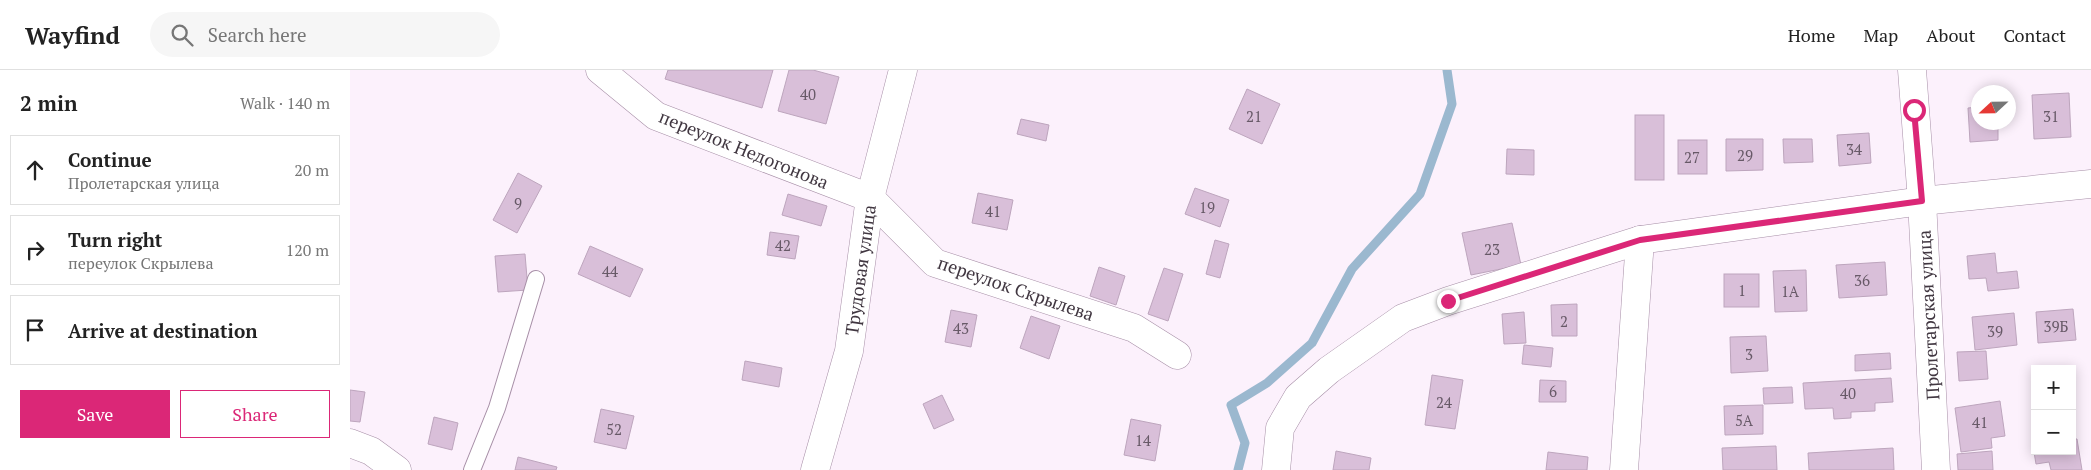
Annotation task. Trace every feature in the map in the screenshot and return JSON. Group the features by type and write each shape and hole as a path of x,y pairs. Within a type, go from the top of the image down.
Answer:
{"street":[{"name":"переулок Недогонова","path":"600,70 656,116 870,198"},
{"name":"Трудовая улица","path":"815,470 848,351 870,198 903,70"},
{"name":"Пролетарская улица","path":"1912,70 1922,201 1936,470"},
{"path":"1276,470 1280,428 1298,398 1329,370 1403,318 1448,301 1640,240 1922,201 2091,184"},
{"name":"переулок Скрылева","path":"870,198 936,263 1134,328 1177,355"},
{"path":"1624,470 1640,240"},
{"path":"350,443 371,451 397,470"}],"lane":[{"path":"472,470 497,408 536,279"}],"building":[{"path":"668,70 773,70 762,108 665,79"},
{"path":"789,70 813,70 839,77 826,124 778,111"},
{"path":"1247,89 1280,104 1262,144 1229,129"},
{"path":"2069,93 2071,137 2034,139 2032,95"},
{"path":"1968,108 1971,108 1971,130 1998,130 1998,140 1970,142"},
{"path":"1635,115 1664,115 1664,180 1635,180"},
{"path":"1021,119 1049,125 1046,141 1017,134"},
{"path":"1869,133 1871,163 1839,166 1837,135"},
{"path":"1726,139 1763,139 1763,170 1726,171"},
{"path":"1783,139 1812,139 1813,162 1784,163"},
{"path":"1678,140 1707,140 1707,174 1678,174"},
{"path":"1507,149 1534,150 1534,175 1506,174"},
{"path":"518,173 542,186 517,233 493,220"},
{"path":"1195,188 1229,200 1220,227 1185,214"},
{"path":"978,193 1013,200 1007,230 972,223"},
{"path":"788,194 827,206 821,226 782,215"},
{"path":"1512,223 1521,265 1471,275 1462,233"},
{"path":"770,232 799,236 795,259 767,255"},
{"path":"1215,240 1229,244 1220,278 1206,274"},
{"path":"590,246 643,269 630,297 578,274"},
{"path":"1995,253 1997,273 2017,271 2019,288 1988,291 1986,278 1969,279 1967,256"},
{"path":"525,254 528,290 498,292 495,256"},
{"path":"1885,262 1887,295 1839,298 1836,265"},
{"path":"1099,267 1125,276 1116,305 1090,296"},
{"path":"1164,268 1183,274 1168,321 1148,314"},
{"path":"1806,270 1807,311 1775,312 1773,271"},
{"path":"1724,274 1759,274 1759,307 1724,307"},
{"path":"1577,304 1577,336 1552,336 1551,305"},
{"path":"2073,309 2076,340 2038,343 2036,312"},
{"path":"951,310 977,315 971,347 945,342"},
{"path":"1524,312 1526,343 1504,344 1502,314"},
{"path":"2014,313 2017,345 1975,350 1972,317"},
{"path":"1031,316 1060,326 1049,359 1020,348"},
{"path":"1766,336 1768,371 1731,373 1730,337"},
{"path":"1524,345 1553,348 1551,367 1522,364"},
{"path":"1986,351 1988,379 1959,381 1957,352"},
{"path":"1890,353 1891,369 1855,371 1855,355"},
{"path":"745,361 782,368 779,387 742,380"},
{"path":"1432,375 1463,380 1455,429 1425,425"},
{"path":"1891,378 1893,402 1875,403 1875,411 1851,412 1851,418 1834,419 1833,408 1805,409 1803,383"},
{"path":"1540,380 1566,381 1566,402 1539,402"},
{"path":"1792,387 1793,403 1764,404 1763,388"},
{"path":"350,390 365,392 360,422 350,421"},
{"path":"942,395 954,420 934,429 923,404"},
{"path":"2000,401 2005,436 1991,438 1992,448 1961,452 1955,408"},
{"path":"1763,405 1763,434 1725,435 1724,406"},
{"path":"601,409 634,416 626,449 594,442"},
{"path":"434,417 458,423 452,450 428,444"},
{"path":"1131,419 1161,425 1155,461 1124,455"},
{"path":"2077,439 2082,470 2051,470 2049,462 2036,464 2034,455 2076,455"},
{"path":"1776,446 1777,470 1723,470 1722,448"},
{"path":"1893,448 1894,470 1809,470 1808,453"},
{"path":"1336,451 1371,458 1369,470 1333,470"},
{"path":"1992,451 1993,470 1958,470 1957,454"},
{"path":"1548,452 1588,457 1587,470 1546,470"},
{"path":"518,457 557,467 556,470 515,470"}],"waterway":[{"path":"1238,470 1245,443 1231,405 1267,383 1312,343 1352,269 1420,194 1452,104 1447,70"}],"route":[{"path":"1448,301 1640,240 1922,201 1914,110"}]}
